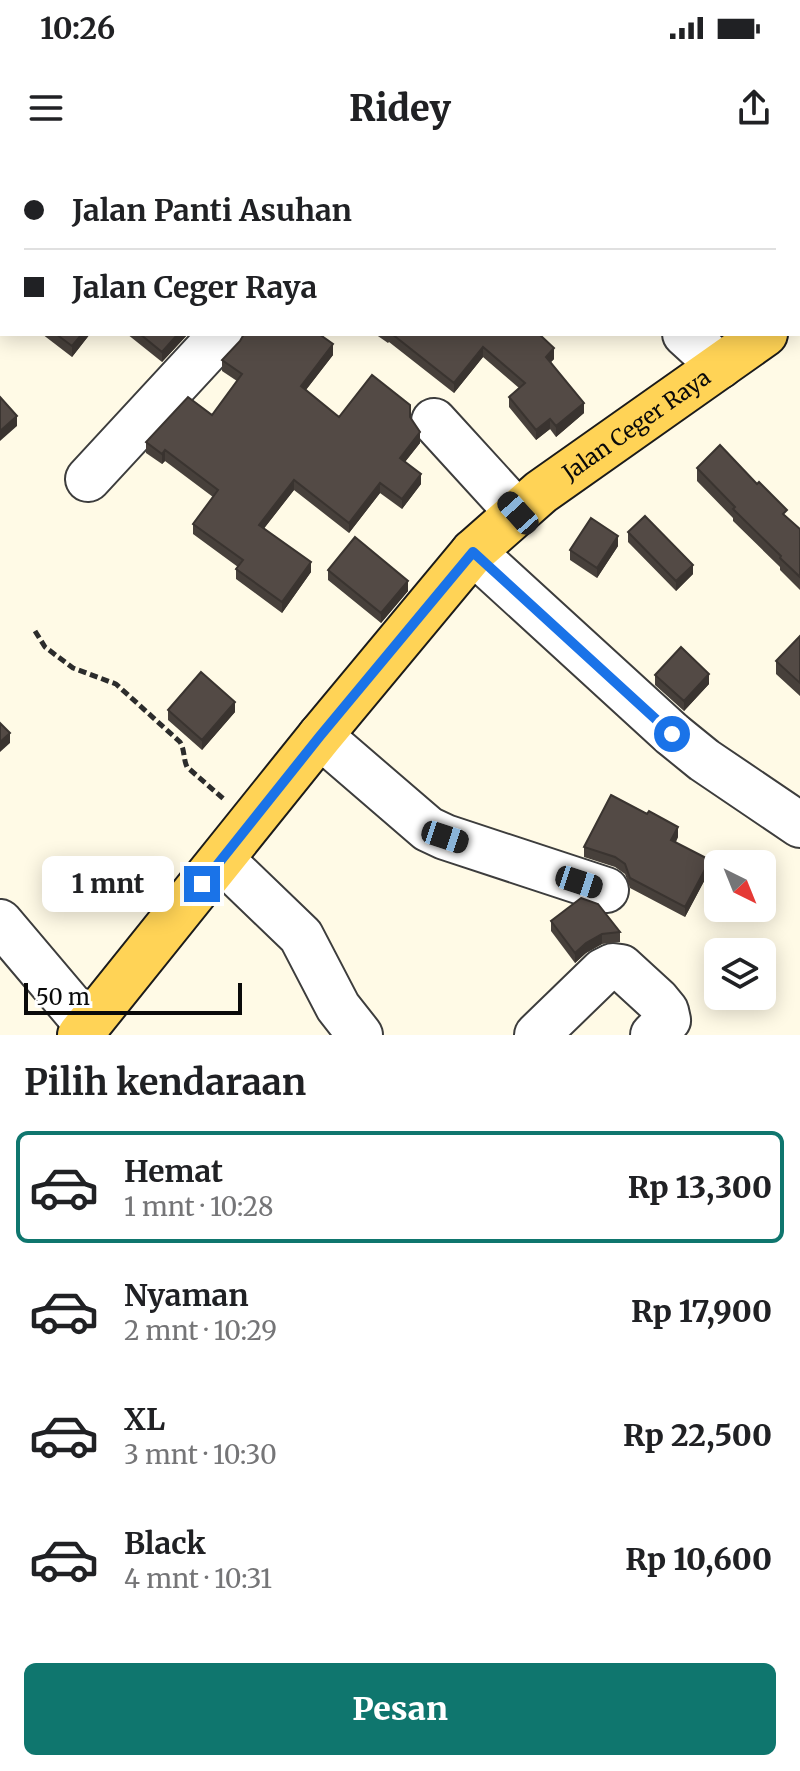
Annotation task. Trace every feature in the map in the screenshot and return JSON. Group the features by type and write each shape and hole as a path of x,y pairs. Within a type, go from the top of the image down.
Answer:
{"main road":[{"name":"Jalan Ceger Raya","path":"84,1030 320,736 473,552 541,492 762,336"}],"street":[{"path":"88,479 220,336"},
{"path":"687,336 720,366"},
{"path":"434,421 518,513"},
{"path":"473,552 683,743 800,825"},
{"path":"320,736 428,829 606,890"},
{"path":"222,860 301,936 338,1007 360,1035"},
{"path":"0,922 84,1030"},
{"path":"537,1035 603,971 613,966 621,967 666,1011 668,1020 653,1035"}],"path":[{"path":"35,631 45,647 73,668 116,684 127,693 180,742 187,767 250,823"}],"building":[{"path":"59,336 80,336 72,346"},
{"path":"142,336 176,336 162,352"},
{"path":"243,336 322,336 333,344 301,386 339,417 372,375 410,405 410,417 420,432 400,458 421,474 402,499 380,483 349,523 294,480 259,525 311,562 282,602 236,569 243,560 193,524 218,490 165,450 162,454 146,442 188,397 212,415 242,374 222,360"},
{"path":"395,336 541,336 554,348 546,357 584,403 556,426 550,419 536,430 509,397 525,383 483,347 454,383"},
{"path":"0,397 17,416 0,431"},
{"path":"720,445 787,510 783,514 800,529 800,577 697,468"},
{"path":"645,516 693,565 676,581 628,532"},
{"path":"591,518 618,536 597,568 570,550"},
{"path":"355,537 408,581 381,613 328,570"},
{"path":"800,636 800,683 776,661"},
{"path":"681,647 709,674 684,701 655,675"},
{"path":"201,672 235,702 202,740 168,710"},
{"path":"0,723 10,733 0,742"},
{"path":"611,795 678,827 671,840 704,857 704,871 685,907 630,878 625,864 615,857 584,847"},
{"path":"581,898 598,904 620,932 602,934 575,953 551,921"}],"route":[{"path":"202,884 473,552 672,734"}]}
